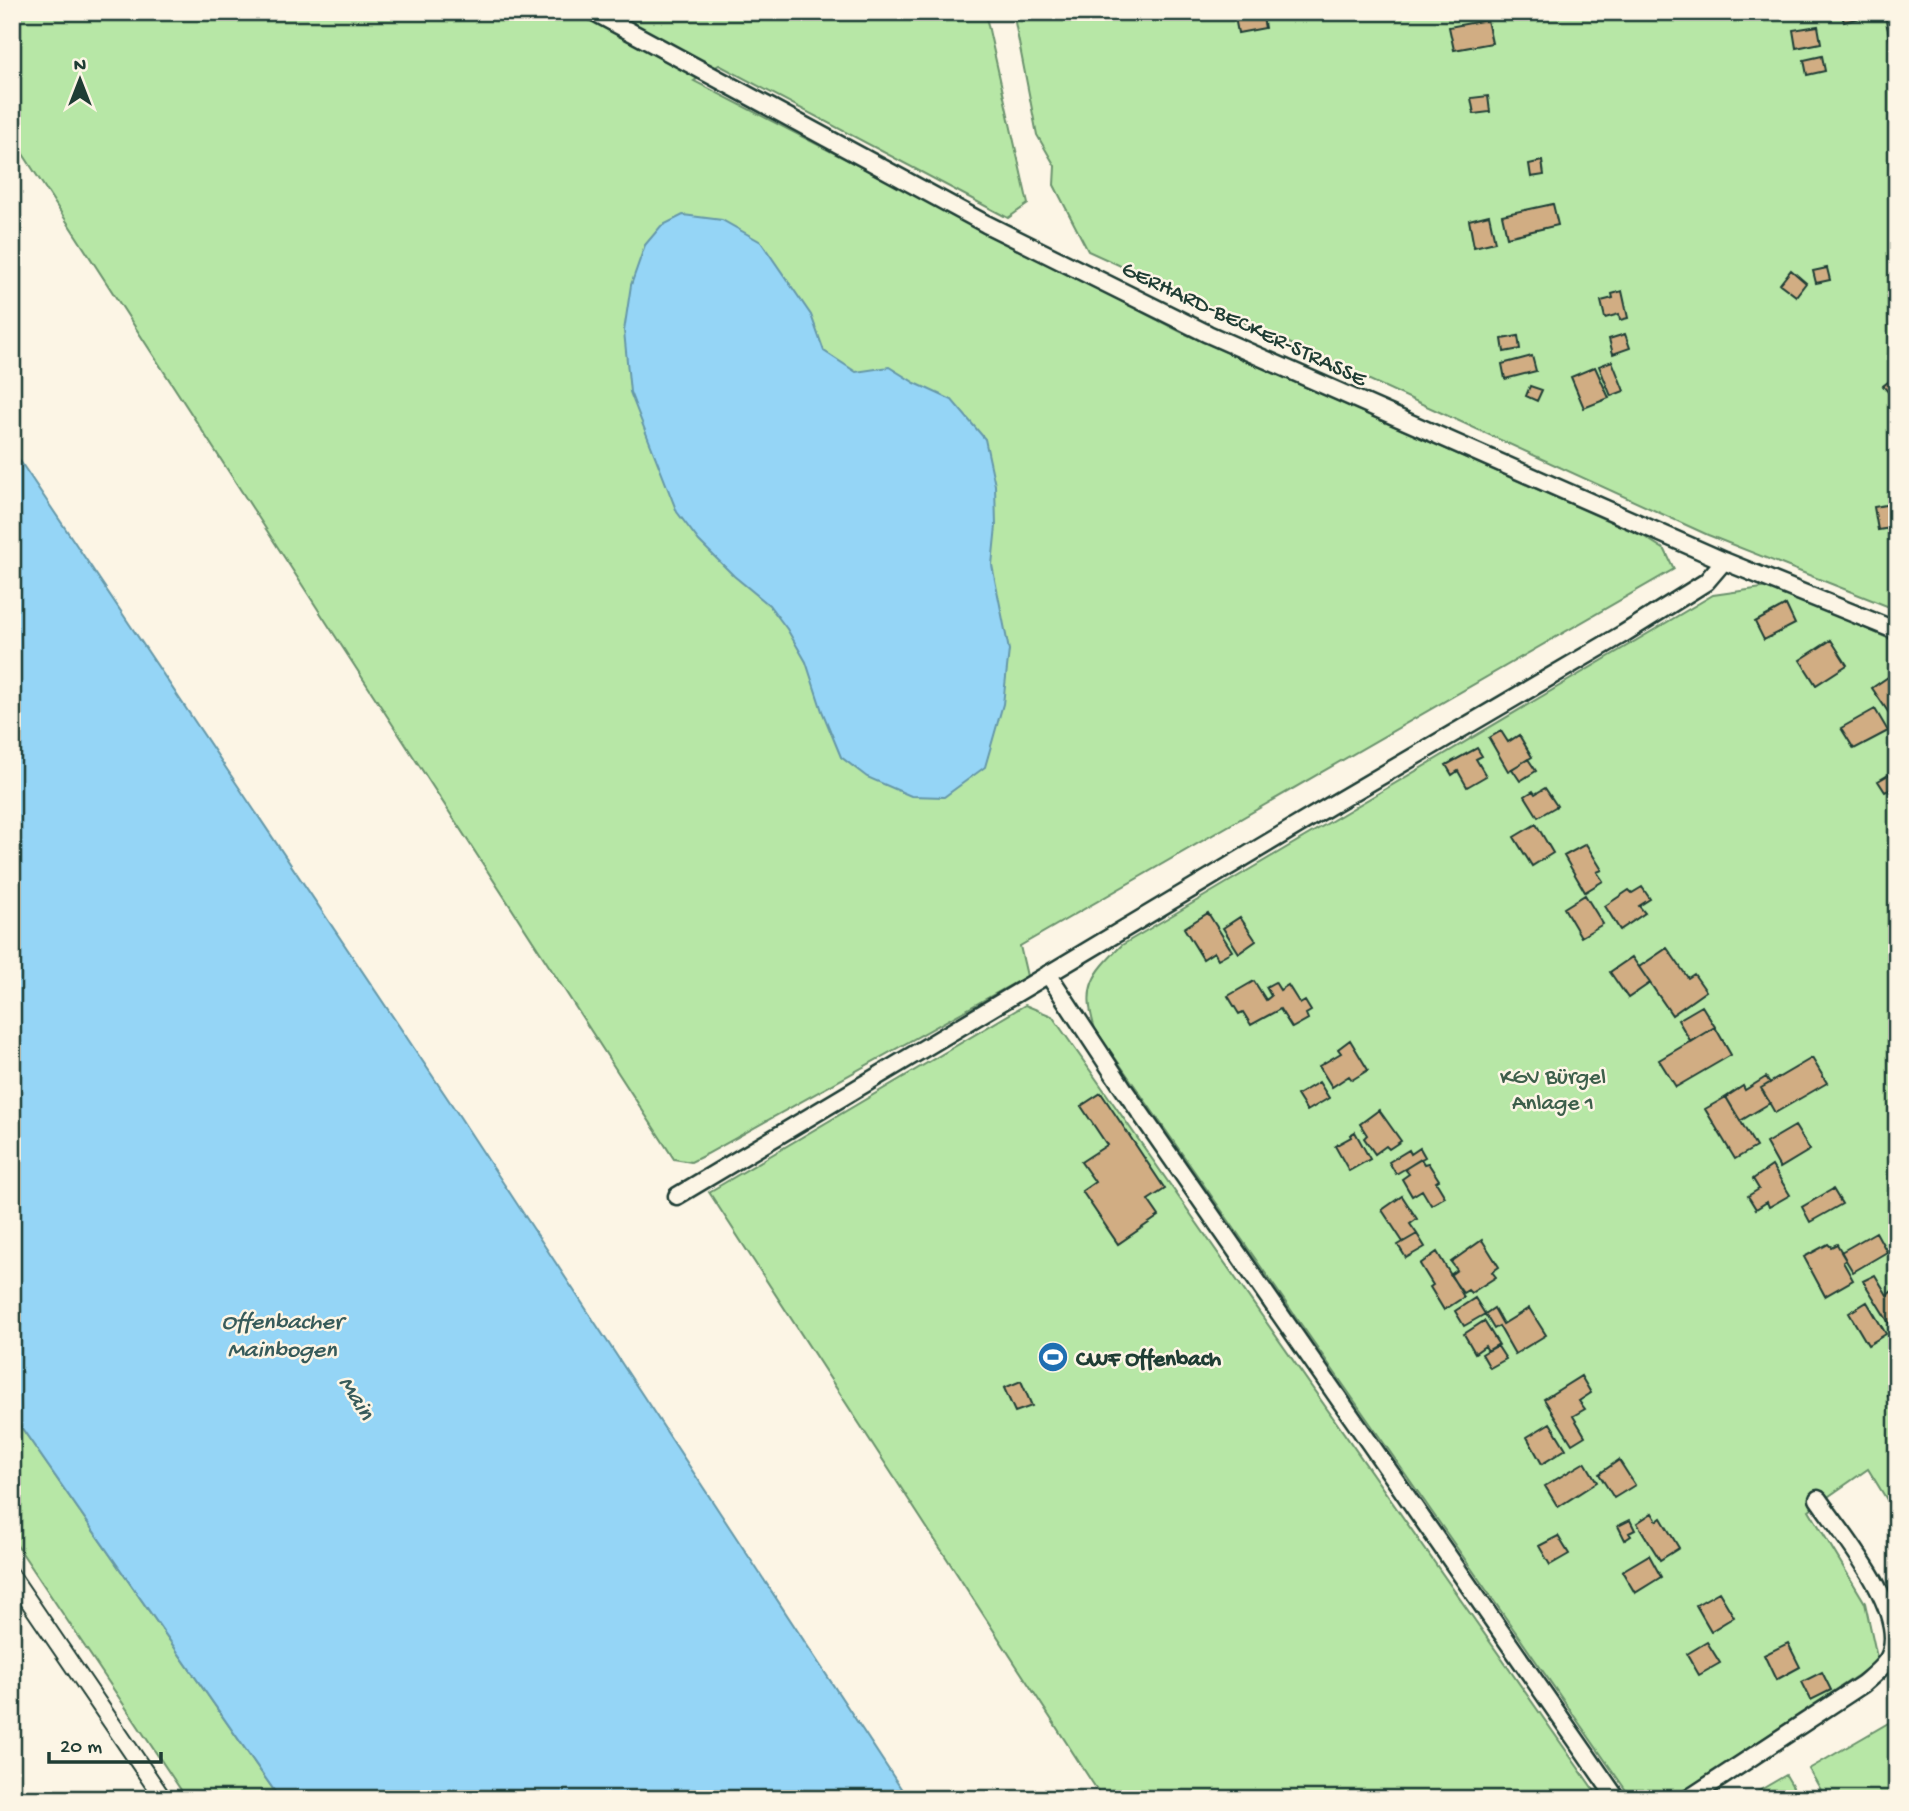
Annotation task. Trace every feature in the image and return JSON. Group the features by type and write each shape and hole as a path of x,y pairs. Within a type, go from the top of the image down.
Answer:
{"lane":[{"name":"GERHARD-BECKER-STRASSE","path":"594,12 986,223 1208,334 1724,561 1897,631"},
{"path":"677,1196 1623,634 1706,582 1724,561"},
{"path":"1048,974 1125,1091 1617,1799"},
{"path":"1688,1799 1863,1684 1883,1665 1891,1651 1891,1630 1882,1594 1818,1499"}],"green space":[{"path":"12,12 985,12 1028,204 1008,218 719,65 694,81 1181,332 1643,536 1665,550 1674,569 1020,946 1027,976 707,1154 691,1162 674,1159 12,137"},
{"path":"1013,12 1897,12 1897,610 1708,535 1088,251 1054,185 1055,166 1037,135"},
{"name":"KGV Bürgel Anlage 1","path":"1769,587 1897,642 1897,1516 1868,1469 1809,1510 1865,1603 1878,1662 1672,1799 1632,1799 1095,1029 1090,991 1097,973 1122,945 1713,595"},
{"name":"CWF Offenbach","path":"1025,1005 1052,1016 1600,1799 1103,1799 709,1192"},
{"path":"12,1414 280,1799 187,1799 12,1538"},
{"path":"1897,1718 1897,1799 1826,1799 1809,1769"},
{"path":"1786,1775 1800,1799 1745,1799"}],"water":[{"path":"683,215 722,220 761,242 811,315 824,351 856,372 889,367 915,383 952,400 985,439 995,485 996,526 992,565 1009,650 1003,704 985,767 944,797 911,796 867,777 841,757 806,662 787,629 769,605 734,576 699,541 677,512 630,392 624,331 631,285 645,245 661,226"},
{"name":"Offenbacher Mainbogen","path":"12,449 452,1105 908,1799 280,1799 12,1414"}],"building":[{"path":"1234,12 1262,12 1265,28 1238,33"},
{"path":"1775,12 1792,12 1792,16 1776,18"},
{"path":"1841,12 1863,13 1859,14 1860,18 1844,22"},
{"path":"1884,12 1897,12 1897,38 1890,40"},
{"path":"1487,20 1492,43 1454,50 1449,27"},
{"path":"1818,26 1821,43 1796,48 1793,30"},
{"path":"1822,56 1825,71 1807,75 1804,60"},
{"path":"1488,96 1490,112 1474,114 1471,98"},
{"path":"1542,161 1544,175 1531,177 1529,164"},
{"path":"1553,204 1558,225 1507,237 1502,215"},
{"path":"1489,215 1495,242 1474,247 1469,220"},
{"path":"1827,268 1830,280 1816,283 1813,271"},
{"path":"1791,270 1806,283 1796,296 1780,284"},
{"path":"1622,291 1628,318 1620,320 1619,314 1605,318 1601,301 1613,298 1612,294"},
{"path":"1625,334 1630,348 1613,354 1609,339"},
{"path":"1518,336 1520,349 1504,352 1502,339"},
{"path":"1532,356 1536,371 1505,379 1502,364"},
{"path":"1612,361 1624,391 1611,396 1599,366"},
{"path":"1595,367 1609,398 1584,408 1571,377"},
{"path":"1897,375 1897,387 1889,393 1883,386"},
{"path":"1530,386 1542,390 1537,401 1526,396"},
{"path":"1897,387 1897,424 1891,391"},
{"path":"1897,503 1897,527 1878,530 1874,507"},
{"path":"1786,605 1795,624 1764,640 1755,622"},
{"path":"1831,640 1847,665 1816,685 1800,660"},
{"path":"1897,671 1897,712 1891,716 1872,688"},
{"path":"1875,709 1888,731 1854,749 1841,728"},
{"path":"1501,731 1508,742 1519,735 1532,757 1508,771 1489,738"},
{"path":"1477,748 1482,756 1476,759 1486,776 1467,787 1458,771 1452,775 1446,765"},
{"path":"1528,759 1536,771 1520,781 1512,769"},
{"path":"1897,770 1897,803 1889,790 1885,792 1878,781"},
{"path":"1545,788 1557,806 1538,817 1525,796"},
{"path":"1536,824 1553,853 1532,866 1514,837"},
{"path":"1586,844 1602,870 1597,872 1603,881 1585,892 1564,856"},
{"path":"1642,887 1650,899 1639,906 1645,913 1620,930 1605,906 1629,890 1632,893"},
{"path":"1585,895 1603,924 1581,937 1564,908"},
{"path":"1208,913 1232,951 1218,959 1214,952 1203,959 1184,928"},
{"path":"1240,917 1256,941 1239,953 1223,928"},
{"path":"1667,948 1688,978 1694,974 1706,991 1672,1015 1639,967"},
{"path":"1632,957 1650,983 1628,998 1610,972"},
{"path":"1254,981 1266,1000 1271,996 1266,987 1275,982 1280,990 1288,985 1300,1004 1305,1001 1311,1011 1306,1014 1308,1019 1292,1028 1280,1009 1251,1025 1243,1012 1239,1014 1228,996"},
{"path":"1702,1006 1715,1027 1691,1042 1678,1020"},
{"path":"1715,1027 1731,1055 1676,1087 1659,1060"},
{"path":"1350,1040 1368,1070 1352,1080 1349,1076 1332,1087 1319,1066 1341,1053 1338,1049"},
{"path":"1812,1058 1827,1083 1775,1113 1761,1088"},
{"path":"1766,1077 1770,1083 1761,1088 1770,1103 1740,1121 1726,1097 1743,1086 1745,1090"},
{"path":"1319,1082 1329,1098 1307,1111 1297,1095"},
{"path":"1101,1093 1165,1189 1148,1200 1159,1216 1118,1244 1082,1191 1095,1182 1081,1162 1107,1145 1081,1106"},
{"path":"1726,1097 1756,1147 1735,1159 1705,1109"},
{"path":"1379,1110 1401,1141 1389,1149 1386,1146 1375,1154 1364,1138 1367,1135 1360,1124"},
{"path":"1795,1126 1810,1150 1780,1168 1766,1143"},
{"path":"1355,1132 1370,1159 1349,1171 1335,1146"},
{"path":"1420,1148 1425,1157 1396,1174 1389,1162 1409,1150 1411,1154"},
{"path":"1421,1159 1424,1164 1428,1163 1439,1180 1436,1182 1445,1197 1431,1205 1422,1190 1412,1196 1402,1179 1409,1174 1405,1169"},
{"path":"1772,1166 1790,1195 1769,1207 1767,1202 1756,1209 1748,1196 1759,1189 1753,1179"},
{"path":"1833,1189 1842,1204 1810,1222 1802,1207"},
{"path":"1402,1196 1417,1219 1410,1224 1417,1234 1403,1242 1382,1210"},
{"path":"1876,1232 1887,1252 1853,1272 1841,1252"},
{"path":"1417,1234 1425,1247 1406,1258 1398,1245"},
{"path":"1482,1240 1499,1267 1492,1272 1496,1277 1471,1293 1468,1290 1463,1293 1450,1275 1457,1270 1451,1262"},
{"path":"1828,1244 1831,1247 1837,1244 1853,1280 1825,1296 1804,1257"},
{"path":"1437,1252 1464,1297 1444,1310 1420,1264"},
{"path":"1875,1275 1887,1295 1897,1287 1897,1329 1894,1331 1863,1281"},
{"path":"1475,1298 1485,1314 1464,1326 1455,1311"},
{"path":"1867,1302 1886,1334 1868,1345 1849,1313"},
{"path":"1494,1308 1503,1324 1529,1308 1546,1335 1515,1354 1499,1326 1494,1329 1485,1314"},
{"path":"1484,1321 1499,1345 1488,1351 1485,1346 1475,1353 1464,1334"},
{"path":"1497,1345 1506,1359 1490,1368 1482,1354"},
{"path":"1581,1376 1591,1393 1579,1401 1585,1409 1573,1416 1585,1436 1572,1444 1544,1399"},
{"path":"1021,1381 1032,1406 1015,1412 1004,1388"},
{"path":"1897,1390 1897,1409 1888,1396"},
{"path":"1550,1423 1566,1449 1542,1464 1527,1437"},
{"path":"1619,1460 1635,1485 1614,1498 1599,1474"},
{"path":"1585,1462 1597,1482 1558,1507 1545,1486"},
{"path":"1652,1513 1657,1521 1661,1518 1679,1548 1660,1560 1637,1523"},
{"path":"1630,1520 1635,1530 1629,1533 1631,1536 1625,1540 1618,1526"},
{"path":"1558,1536 1569,1554 1550,1565 1539,1546"},
{"path":"1649,1555 1661,1577 1635,1593 1622,1571"},
{"path":"1719,1592 1734,1617 1711,1631 1696,1605"},
{"path":"1707,1642 1720,1663 1699,1675 1687,1654"},
{"path":"1788,1643 1800,1667 1776,1680 1764,1655"},
{"path":"1822,1672 1831,1690 1811,1700 1802,1682"}],"tram line":[{"path":"12,1561 174,1799"},
{"path":"12,1592 153,1799"}],"place":[{"name":"CWF Offenbach","path":"1053,1357"}],"water label":[{"name":"Main","path":"358,1397"}]}
